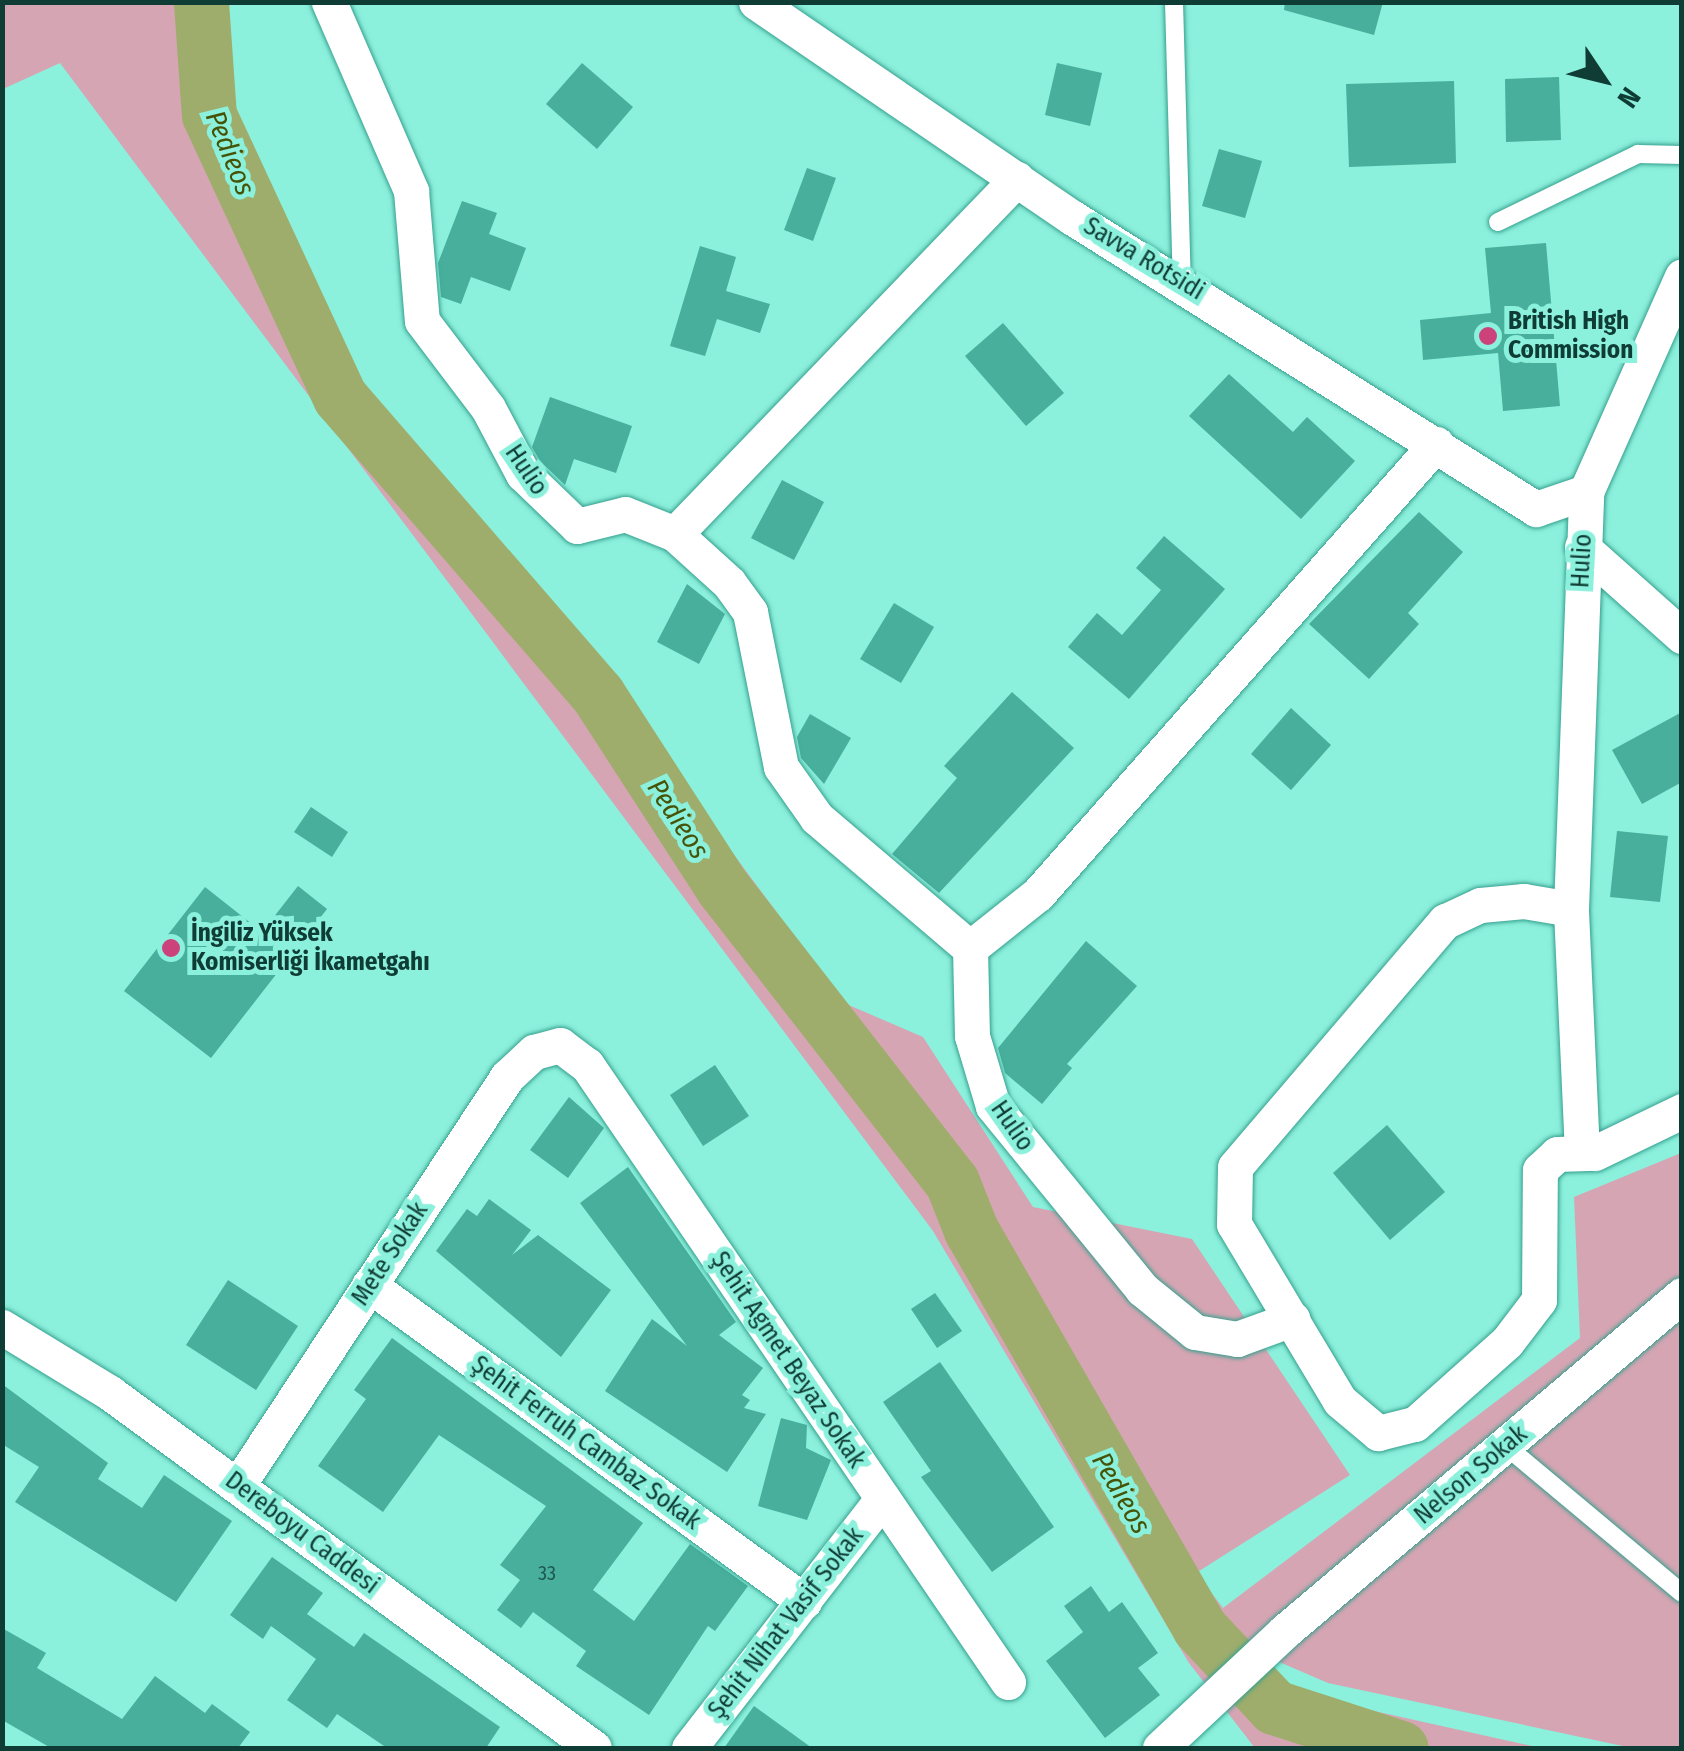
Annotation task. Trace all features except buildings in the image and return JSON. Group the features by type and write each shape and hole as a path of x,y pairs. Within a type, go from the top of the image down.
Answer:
{"street":[{"name":"Hulio","path":"329,2 384,114 410,191 422,321 488,408 539,496 577,526 625,514 675,534 750,612 782,767 818,818 970,948 972,1036 993,1106 1142,1289 1195,1332 1237,1340 1292,1320"},
{"name":"Savva Rotsidi","path":"756,2 1017,180 1182,280 1536,508 1586,492"},
{"path":"675,534 1017,180"},
{"name":"Hulio","path":"1582,1153 1571,909 1586,492 1682,276"},
{"path":"970,948 1038,894 1436,444"},
{"path":"1582,547 1682,636"},
{"path":"1571,909 1495,904 1445,921 1235,1167 1234,1224 1340,1401 1378,1434 1415,1424 1506,1342 1539,1300 1540,1170 1557,1154 1582,1153 1682,1111"},
{"name":"Mete Sokak","path":"238,1485 507,1078 534,1052 560,1045"},
{"name":"Şehit Agmet Beyaz Sokak","path":"560,1045 586,1064 1008,1682"},
{"name":"Şehit Ferruh Cambaz Sokak","path":"369,1285 804,1600"},
{"name":"Nelson Sokak","path":"1160,1748 1259,1654 1682,1294"},
{"name":"Dereboyu Caddesi","path":"2,1327 238,1485 594,1748"},
{"name":"Şehit Nihat Vasif Sokak","path":"689,1748 883,1498"}],"lane":[{"path":"1174,2 1182,280"},
{"path":"1498,222 1638,154 1682,156"},
{"path":"1506,1446 1682,1593"}],"shaded area":[{"path":"2,3 217,3 221,85 359,387 645,735 844,1003 923,1037 1033,1207 1192,1239 1350,1475 1196,1573 1223,1608 1580,1338 1574,1197 1681,1153 1681,1748 1632,1748 1328,1683 1263,1655 1287,1686 1329,1701 1541,1748 1255,1748 1189,1663 933,1231 60,63 3,89"}],"waterway":[{"name":"Pedieos","path":"201,2 209,115 340,397 598,695 723,888 952,1182 971,1230 1199,1627 1274,1707 1401,1748"}],"place":[{"name":"British High Commission","path":"1488,336"},
{"name":"İngiliz Yüksek Komiserliği İkametgahı","path":"171,948"}]}
